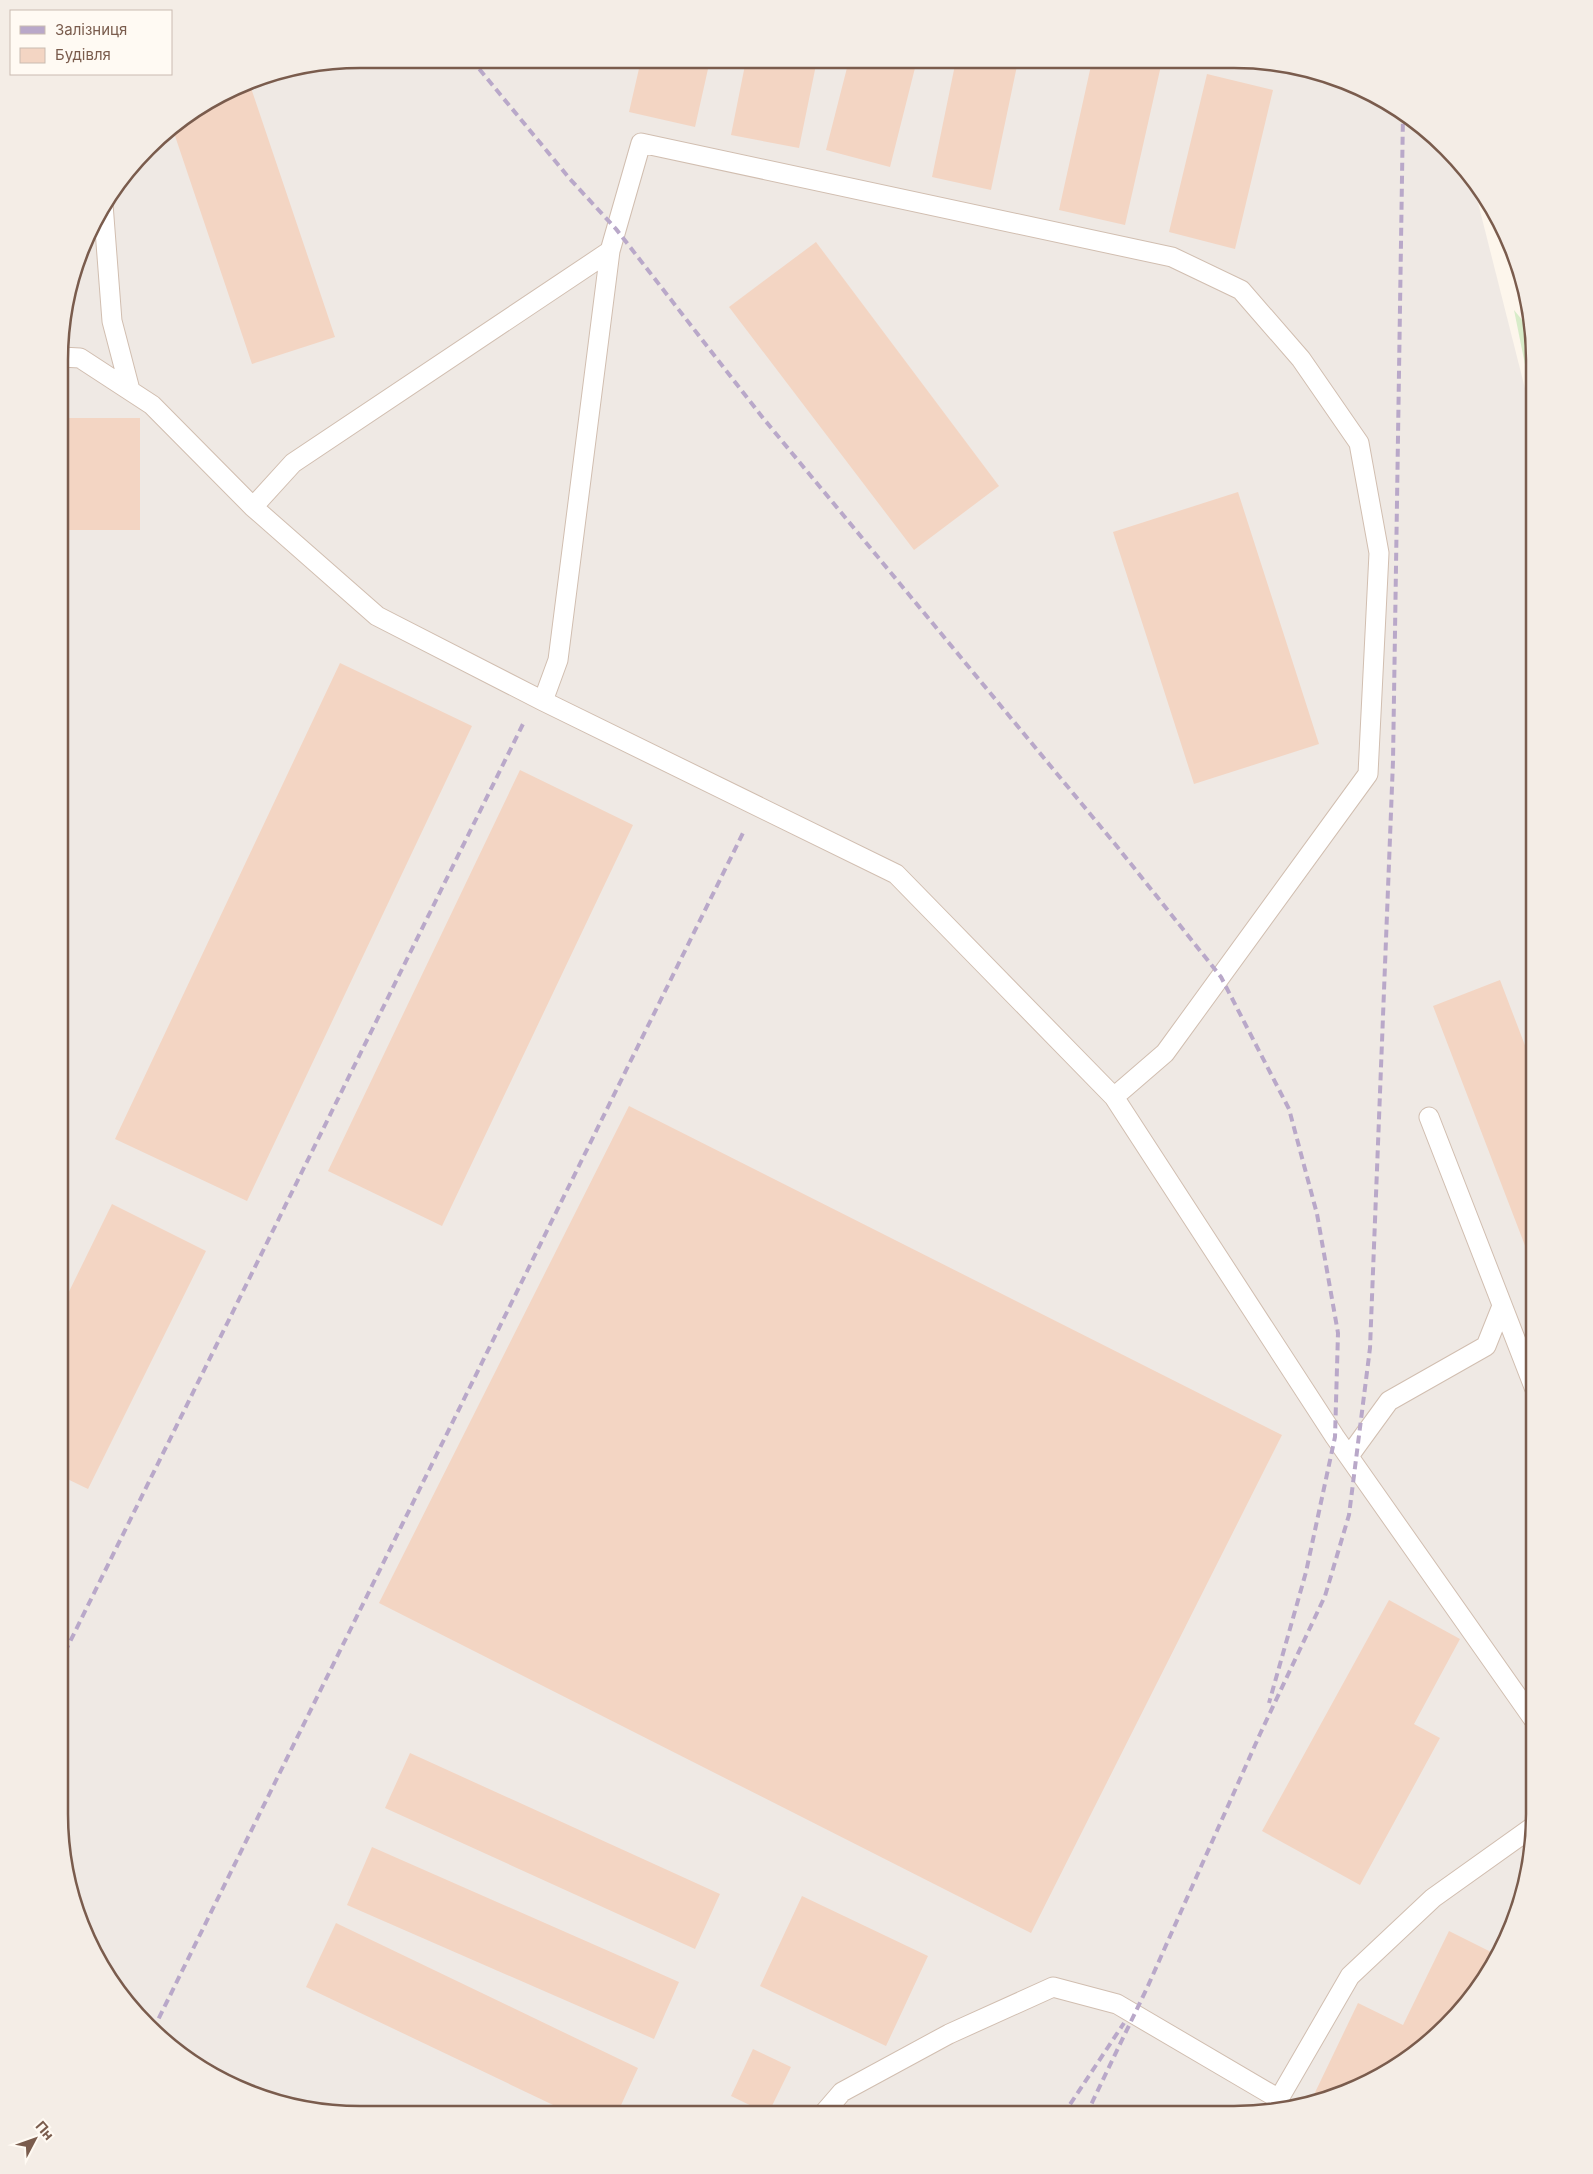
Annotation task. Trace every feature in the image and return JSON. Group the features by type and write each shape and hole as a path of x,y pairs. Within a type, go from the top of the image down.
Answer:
{"lane":[{"path":"543,700 558,660 610,251 641,143 1172,257 1241,290 1301,360 1359,443 1379,553 1368,774 1165,1053 1114,1097"},
{"path":"104,218 112,321 130,390"},
{"path":"253,507 293,463 610,251"},
{"path":"68,357 80,358 152,405 253,507 377,616 896,874 1114,1097 1349,1456 1526,1709"},
{"path":"1429,1117 1526,1367"},
{"path":"1349,1456 1389,1401 1486,1346 1502,1306"},
{"path":"1277,2103 1350,1976 1432,1898 1525,1832"},
{"path":"830,2106 842,2092 949,2034 1053,1987 1117,2004 1274,2104"}],"shaded area":[{"path":"340,68 1253,68 1309,77 1345,90 1380,107 1411,128 1440,153 1477,198 1526,392 1526,1815 1523,1853 1516,1890 1495,1944 1476,1977 1440,2021 1411,2046 1380,2067 1345,2084 1309,2097 1253,2106 340,2106 302,2101 265,2091 230,2076 197,2057 153,2021 128,1992 107,1961 90,1926 77,1890 68,1834 68,340 73,302 83,265 98,230 117,197 153,153 182,128 213,107 265,83 284,77 321,70"}],"green space":[{"path":"1514,310 1523,321 1526,369"}],"building":[{"path":"639,68 708,68 695,127 629,112"},
{"path":"744,68 815,68 799,148 731,135"},
{"path":"847,68 915,68 890,167 826,150"},
{"path":"954,68 1017,68 991,190 932,177"},
{"path":"1090,68 1160,68 1125,225 1059,210"},
{"path":"1207,74 1273,90 1235,249 1169,232"},
{"path":"251,89 335,337 252,364 174,134 213,107"},
{"path":"816,242 999,486 914,550 729,307"},
{"path":"68,418 140,418 140,530 68,530"},
{"path":"1238,492 1319,744 1194,784 1113,532"},
{"path":"340,663 472,726 247,1201 115,1139"},
{"path":"520,770 633,825 442,1226 328,1171"},
{"path":"1500,980 1526,1048 1526,1248 1433,1006"},
{"path":"629,1106 1282,1435 1031,1933 379,1603"},
{"path":"112,1204 206,1251 88,1489 68,1479 68,1294"},
{"path":"1389,1600 1460,1639 1414,1724 1440,1738 1360,1885 1262,1831"},
{"path":"410,1753 720,1894 695,1949 385,1808"},
{"path":"372,1847 679,1982 654,2039 347,1905"},
{"path":"802,1896 928,1956 886,2046 760,1986"},
{"path":"336,1923 638,2068 621,2106 555,2106 306,1987"},
{"path":"1449,1931 1491,1952 1465,1992 1426,2034 1380,2067 1345,2084 1314,2096 1358,2003 1403,2025"},
{"path":"753,2049 791,2067 772,2106 752,2106 731,2096"}],"railway":[{"path":"478,68 570,179 616,229 763,418 1115,844 1221,977 1289,1109 1317,1214 1338,1333 1335,1437 1306,1572 1269,1703"},
{"path":"1090,2106 1147,1988 1260,1734 1325,1596 1349,1515 1370,1348 1393,761 1403,122"},
{"path":"68,1646 524,722"},
{"path":"156,2024 744,831"},
{"path":"1069,2106 1124,2023"}]}
